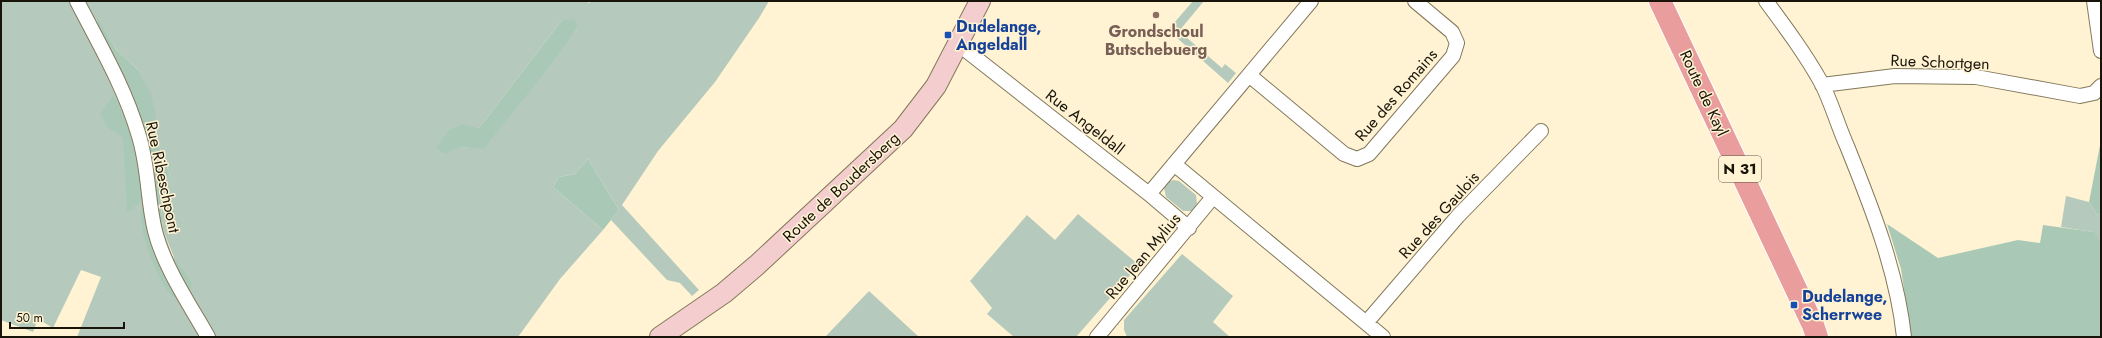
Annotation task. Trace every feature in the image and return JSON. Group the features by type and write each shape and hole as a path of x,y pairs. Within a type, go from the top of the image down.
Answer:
{"main road":[{"name":"Route de Boudersberg","path":"660,337 724,293 757,265 903,129 936,86 980,1"},
{"name":"Route de Kayl","path":"1660,1 1817,337"}],"street":[{"name":"Rue Ribeschpont","path":"77,1 121,86 138,133 147,170 155,231 165,257 208,337"},
{"path":"1149,194 1311,1"},
{"name":"Rue des Romains","path":"1249,75 1344,154 1356,159 1369,154 1453,56 1457,43 1452,32 1415,1"},
{"path":"1766,1 1794,40 1822,85 1860,179 1880,234 1892,272 1904,337"},
{"path":"2094,1 2101,51"},
{"name":"Rue Angeldall","path":"958,44 1149,194 1189,228"},
{"name":"Rue Schortgen","path":"1822,85 1895,76 1976,77 2080,96 2094,93 2101,86"},
{"name":"Rue des Gaulois","path":"1366,323 1458,216 1540,131"},
{"path":"1174,164 1383,337"},
{"name":"Rue Jean Mylius","path":"1103,335 1214,197"}],"green space":[{"path":"1,1 71,1 115,80 181,297 202,337 77,337 101,277 81,270 53,328 38,319 33,332 1,320"},
{"path":"82,1 586,1 589,3 591,1 769,1 715,82 658,151 622,205 699,290 692,296 680,283 667,280 611,220 619,210 588,159 575,174 559,177 553,187 603,230 560,279 518,337 213,337 188,292 163,230 160,192 170,175 156,137 156,117 138,70 116,49 97,18 96,27","holes":["562,20 578,27 484,148 460,147 479,128"]},
{"path":"1193,1 1204,1 1179,31 1222,68 1225,64 1236,73 1228,83 1168,30"},
{"path":"97,17 116,49 138,70 151,94 156,117 156,137 170,175 160,192 163,230 172,255 192,283 190,290 177,299 171,295 160,278 147,245 141,225 143,200 127,213 123,138 107,127 100,114 113,95 123,110 96,38"},
{"path":"574,19 578,27 552,63 484,149 460,147 445,154 436,148 448,131 462,124 479,128 562,20"},
{"path":"2101,140 2101,215 2097,214 2089,202"},
{"path":"588,159 619,210 603,230 553,187 559,177 575,174"},
{"path":"1170,181 1179,181 1196,195 1197,204 1192,211 1183,211 1166,197 1164,188"},
{"path":"2066,196 2089,202 2097,214 2101,215 2101,241 2093,232 2061,227"},
{"path":"1078,214 1139,265 1076,337 1014,337 987,314 992,308 970,281 1027,215 1055,240"},
{"path":"1887,224 1938,258 2018,240 2040,243 2043,225 2094,232 2101,241 2101,337 1911,337 1901,269"},
{"path":"1182,254 1233,296 1213,322 1230,337 1127,337 1124,330 1124,320"},
{"path":"869,291 919,337 825,337"}],"place":[{"name":"Grondschoul Butschebuerg","path":"1156,15"},
{"name":"Dudelange, Angeldall","path":"948,35"},
{"name":"Dudelange, Scherrwee","path":"1794,305"}]}
